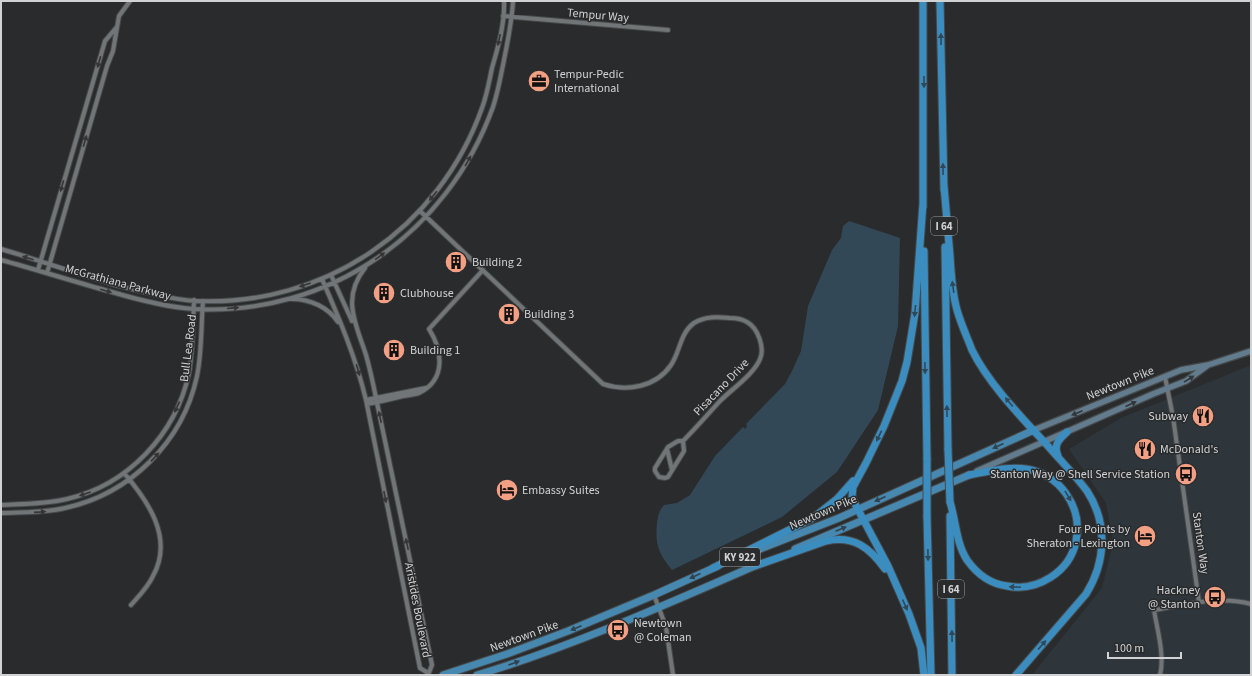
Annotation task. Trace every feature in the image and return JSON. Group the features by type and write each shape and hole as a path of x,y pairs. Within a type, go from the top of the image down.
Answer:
{"highway":[{"name":"I 64","path":"923,1 923,203 927,516 931,675"},
{"name":"I 64","path":"940,1 952,675"},
{"path":"944,186 953,287 957,310 973,352 983,369 1010,404 1062,461 1087,492 1101,523 1103,536 1098,568 1086,594 1016,675"},
{"path":"923,203 915,313 907,362 902,381 884,426 859,475 852,492 852,496 888,566 909,614 920,648 924,675"},
{"name":"Newtown Pike","path":"443,675 562,634 713,568 858,509 1034,430"},
{"path":"1062,461 1056,450 1056,444 1067,432"},
{"path":"950,502 958,537 967,560 981,575 988,580 1000,585 1015,588 1034,585 1051,577 1066,562 1074,549 1076,540 1076,516 1069,498 1058,484 1049,477 1026,469 1001,469 969,475"},
{"path":"713,568 813,518 837,499 859,475"},
{"name":"Newtown Pike","path":"477,675 572,642 659,607 969,475"},
{"path":"755,566 826,541 836,539 854,542 867,549 878,560 895,584"}],"main road":[{"name":"Newtown Pike","path":"1034,430 1181,370 1208,365 1251,351"},
{"name":"Newtown Pike","path":"969,475 1186,381 1208,365"}],"street":[{"name":"McGrathiana Parkway","path":"46,273 107,66 113,51 119,16 130,1"},
{"name":"McGrathiana Parkway","path":"1,250 142,292 203,301 264,296 290,290 331,275 362,258 396,234 420,211 442,183 466,143 480,114 487,92 503,16 504,1"},
{"name":"McGrathiana Parkway","path":"1,260 149,303 194,309 238,308 288,299 335,283 370,264 394,247 426,217 455,182 476,147 495,99 512,17 513,1"},
{"name":"Tempur Way","path":"503,16 668,30"},
{"name":"McGrathiana Parkway","path":"38,270 105,41 116,27"},
{"path":"466,143 476,147"},
{"name":"Pisacano Drive","path":"420,211 603,384 612,387 635,387 645,385 656,380 671,365 682,339 694,323 717,316 734,318 748,322 759,335 762,352 760,361 683,441"},
{"name":"Aristides Boulevard","path":"322,279 345,333 358,372 366,402 420,668 428,674 432,665 377,400 370,369 352,315 352,300 357,281 370,264"},
{"path":"366,402 419,393 436,377 440,367 440,358 435,341 429,329 483,270"},
{"name":"Aristides Boulevard","path":"331,275 361,341"},
{"name":"Aristides Boulevard","path":"288,299 306,301 321,306 336,319 345,333"},
{"name":"Bull Lea Road","path":"1,505 69,499 108,483 124,473 142,458 169,424 180,401 190,364 194,300"},
{"name":"Bull Lea Road","path":"1,513 51,511 77,505 113,490 129,480 150,462 164,447 178,425 193,391 198,365 203,301"},
{"name":"Stanton Way","path":"1165,377 1173,417 1199,602"},
{"path":"683,441 684,451 668,477 659,477 655,471 655,468 667,449 672,443 683,441"},
{"path":"667,449 672,470"},
{"path":"124,473 151,509 159,529 161,546 159,560 154,575 131,605"},
{"path":"654,595 666,626 673,675"},
{"path":"1160,675 1162,668 1161,657 1154,610 1199,602 1225,600 1241,601 1251,604"}],"shaded area":[{"path":"849,221 900,238 898,326 878,410 837,472 782,517 672,570 663,558 657,543 657,523 662,507 664,505 677,503 690,495 715,456 743,427 745,429 747,426 746,424 785,384 801,351 808,306 832,250 841,238 843,226"},
{"path":"1251,365 1251,675 1032,675 1102,588 1113,542 1106,503 1069,449 1121,418"}],"place":[{"name":"Tempur-Pedic International","path":"539,81"},
{"name":"Building 2","path":"456,262"},
{"name":"Clubhouse","path":"384,293"},
{"name":"Building 3","path":"509,314"},
{"name":"Building 1","path":"394,350"},
{"name":"Subway","path":"1203,416"},
{"name":"McDonald's","path":"1145,449"},
{"name":"Stanton Way @ Shell Service Station","path":"1186,474"},
{"name":"Embassy Suites","path":"507,490"},
{"name":"Four Points by Sheraton - Lexington","path":"1145,536"},
{"name":"Hackney @ Stanton","path":"1215,597"},
{"name":"Newtown @ Coleman","path":"618,630"}]}
